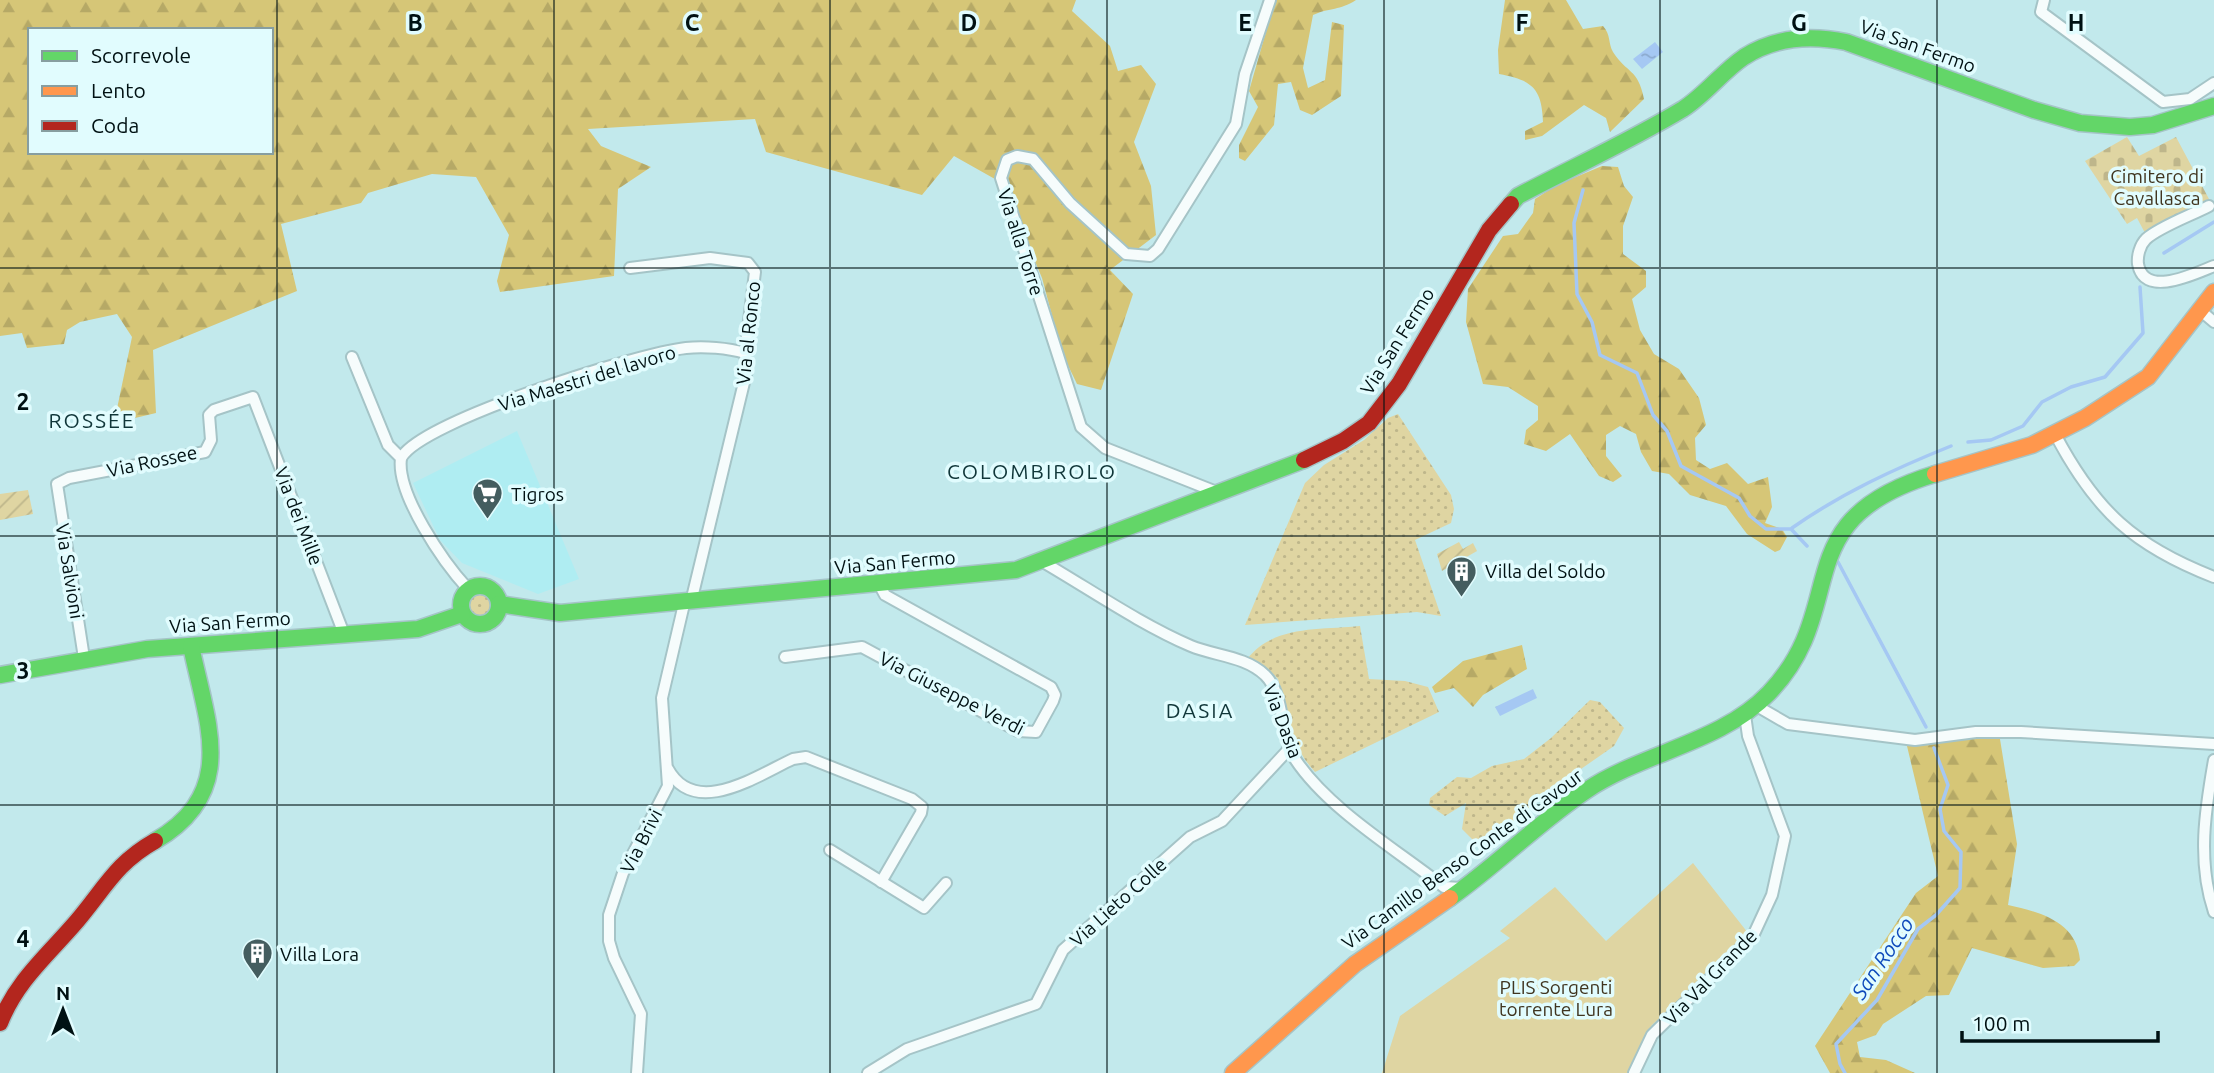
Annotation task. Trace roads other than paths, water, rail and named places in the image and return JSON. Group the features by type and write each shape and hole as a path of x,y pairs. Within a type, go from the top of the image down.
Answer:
{"main road":[{"name":"Via San Fermo","path":"499,604 561,613 1002,572 1043,562 1285,469 1343,441 1369,424 1399,384 1489,230 1518,196 1685,108 1744,57 1772,44 1796,38 1819,37 1846,42 2034,110 2080,122 2130,127 2153,125 2214,106"},
{"name":"Via Camillo Benso Conte di Cavour","path":"1233,1073 1355,964 1464,887 1588,789 1750,710 1789,667 1808,634 1828,556 1853,516 1873,500 1899,485 2056,436 2148,377 2214,292"},
{"name":"Via San Fermo","path":"468,589 479,585 491,589 499,604"},
{"path":"462,614 460,603 468,589"},
{"name":"Via San Fermo","path":"0,675 84,658 191,646 418,629 462,614 470,622 481,624 492,620 499,604"},
{"path":"0,1023 24,973 76,922 117,868 178,829 204,792 211,762 191,646"}],"street":[{"name":"Via alla Torre","path":"1219,493 1105,448 1081,427 1001,177 1007,160 1017,156 1033,159 1070,203 1126,254 1150,256 1158,249 1236,124 1245,74 1270,0"},
{"path":"2044,0 2041,12 2163,102 2190,99 2214,83"},
{"path":"2209,206 2147,239 2139,251 2138,262 2145,276 2165,282 2172,282 2214,266"},
{"name":"Via al Ronco","path":"630,268 710,258 752,266 755,277 745,353 747,370 688,603"},
{"path":"2201,311 2214,322"},
{"name":"Via Maestri del lavoro","path":"401,458 413,443 514,397 565,380 687,348 745,353"},
{"path":"352,357 388,445 401,458 401,474 433,545 468,589"},
{"name":"Via Rossee","path":"57,484 69,478 205,452 210,446 209,415 214,410 253,397"},
{"name":"Via dei Mille","path":"253,397 344,634"},
{"path":"2056,436 2079,479 2102,507 2128,531 2161,554 2214,577"},
{"name":"Via Salvioni","path":"57,484 84,658"},
{"name":"Via Dasia","path":"1043,562 1191,646 1239,661 1262,673 1274,690 1289,749 1297,763 1340,806 1444,887 1464,887"},
{"name":"Via Giuseppe Verdi","path":"785,657 863,647 1018,731 1036,732 1055,695 1051,687 885,595 879,584"},
{"name":"Via Brivi","path":"637,1073 641,1014 614,958 609,941 609,915 623,873 668,786 662,698 688,603"},
{"path":"1750,710 1787,724 1915,740 1976,732 2021,732 2214,744"},
{"name":"Via Val Grande","path":"1634,1073 1653,1035 1753,936 1772,895 1785,836 1748,736 1750,710"},
{"name":"Via Lieto Colle","path":"868,1073 907,1049 1036,1004 1063,950 1190,837 1222,821 1289,749"},
{"path":"667,766 671,774 691,789 709,794 793,759 806,757 912,799 922,807 921,813 881,882"},
{"path":"2214,760 2202,845 2204,871 2214,912"},
{"path":"830,850 924,908 946,883"}],"water":[{"path":"1655,42 1663,52 1642,69 1633,59"},
{"path":"1533,689 1537,698 1500,716 1495,707"}],"waterway":[{"name":"San Rocco","path":"1583,190 1574,223 1577,294 1592,322 1600,355 1637,373 1653,415 1667,431 1681,466 1739,498 1750,516 1766,529 1791,529 1807,546"},
{"path":"2164,253 2214,222"},
{"path":"1968,442 1991,440 2023,426 2042,402 2071,387 2105,377 2143,333 2140,287"},
{"path":"1792,528 1869,482 1951,446"},
{"name":"San Rocco","path":"1838,562 1926,727"},
{"name":"San Rocco","path":"1845,1073 1840,1064 1836,1044 1877,1000 1918,929 1936,915 1960,888 1961,852 1944,831 1940,809 1948,785 1934,748"}],"place":[{"name":"Tigros","path":"488,521"},
{"name":"Villa del Soldo","path":"1462,598"},
{"name":"Villa Lora","path":"257,981"}],"district":[{"name":"ROSSÉE","path":"92,420"},
{"name":"COLOMBIROLO","path":"1032,471"},
{"name":"DASIA","path":"1200,710"}],"park label":[{"name":"Cimitero di Cavallasca","path":"2157,187"},
{"name":"PLIS Sorgenti torrente Lura","path":"1556,998"}]}
